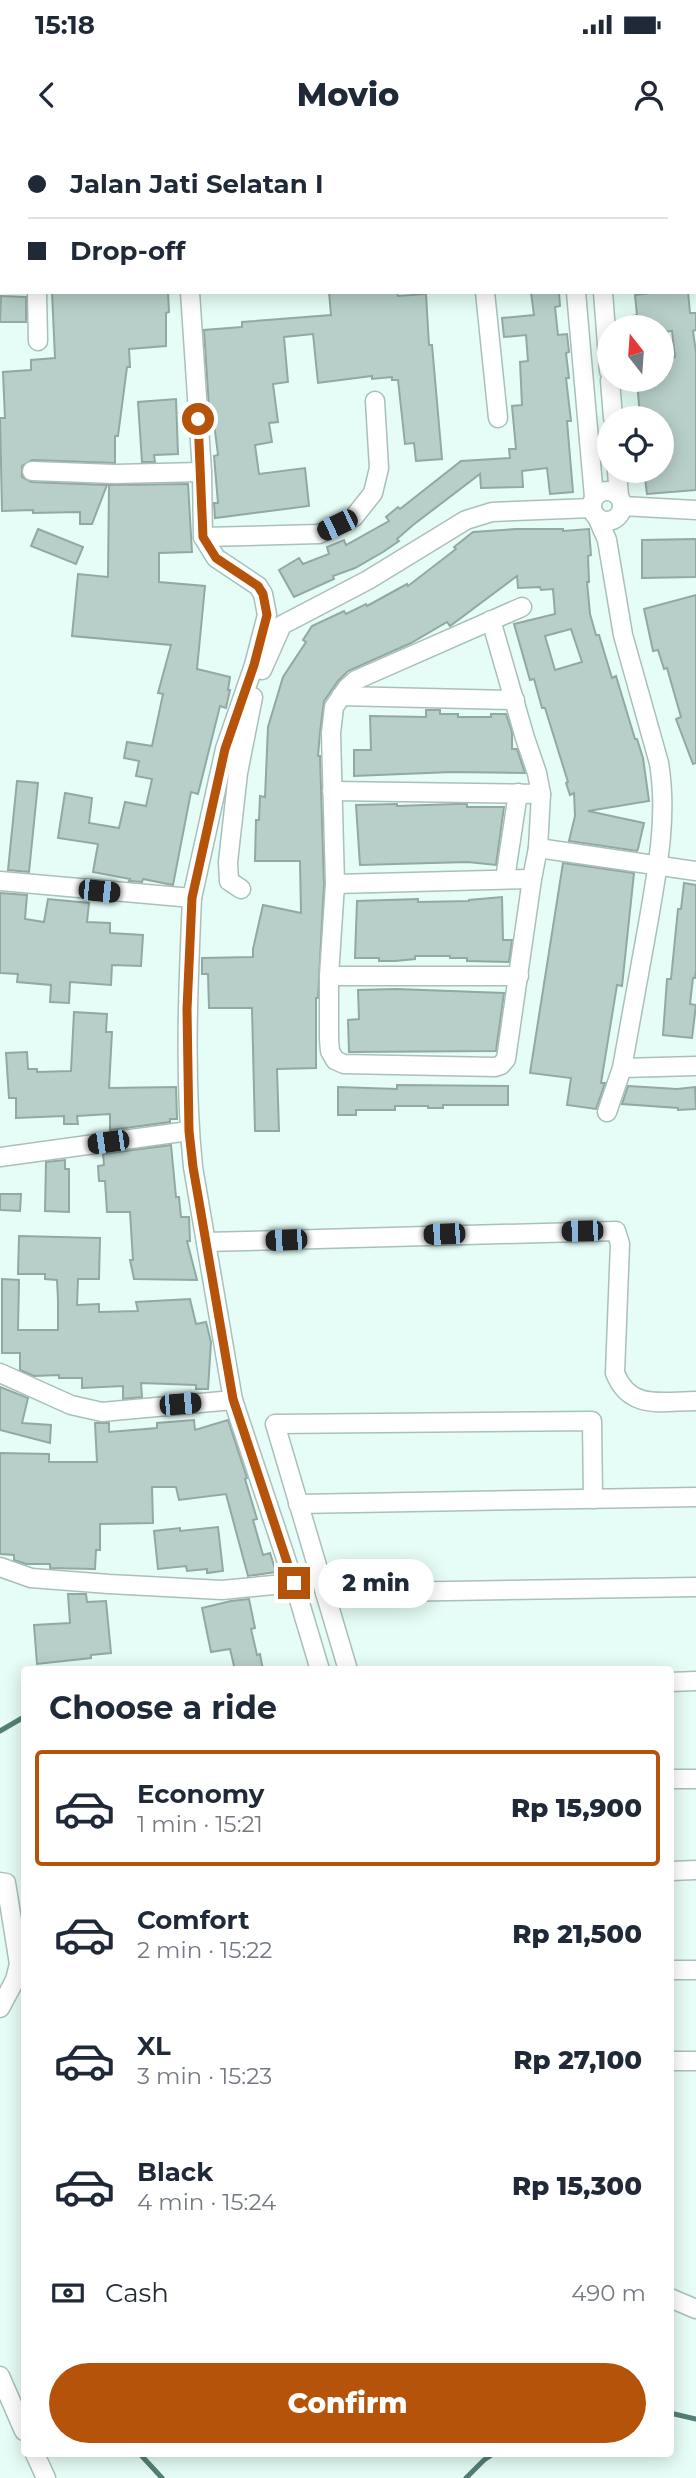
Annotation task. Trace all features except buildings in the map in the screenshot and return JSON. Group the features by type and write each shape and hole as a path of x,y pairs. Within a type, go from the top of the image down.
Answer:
{"street":[{"path":"37,294 37,341"},
{"path":"190,294 202,472 203,537 216,558 258,586 263,594 267,615 225,749 192,898 187,1009 189,1131 233,1399 319,1666"},
{"path":"485,294 498,418"},
{"path":"576,294 594,508 607,540 623,635 663,785 658,865 622,1068 607,1112"},
{"path":"603,294 605,315"},
{"path":"203,537 319,534 354,517 373,493 379,468 375,401"},
{"path":"32,471 115,474 202,472"},
{"path":"607,540 620,506 618,483"},
{"path":"594,508 598,493 609,491 620,506"},
{"path":"241,889 229,881 228,862 239,773 257,682 282,625 368,579 467,520 492,512 594,508 608,521 620,506"},
{"path":"620,506 696,510"},
{"path":"491,620 541,793 538,848 531,880 506,1059 495,1067 344,1064 335,1060 330,1051 329,1039 329,976 335,884 332,792 334,707 356,680 491,620 522,607"},
{"path":"341,696 515,700"},
{"path":"332,792 541,793"},
{"path":"505,879 518,793"},
{"path":"538,848 696,871"},
{"path":"335,884 531,880"},
{"path":"0,881 192,898"},
{"path":"329,976 519,976"},
{"path":"622,1068 696,1066"},
{"path":"0,1157 189,1131"},
{"path":"206,1242 617,1231 620,1244 615,1373 621,1388 634,1399 696,1401"},
{"path":"0,1373 71,1405 102,1412 233,1399"},
{"path":"347,1666 275,1424 592,1420 593,1499"},
{"path":"298,1504 696,1497"},
{"path":"0,1567 31,1578 184,1588 222,1590 294,1583"},
{"path":"325,1593 696,1587"},
{"path":"674,1682 696,1681"},
{"path":"674,1779 696,1779"},
{"path":"674,1871 696,1870"},
{"path":"0,1882 6,1883 21,1958"},
{"path":"0,2008 21,1965"},
{"path":"674,1970 696,1970"},
{"path":"674,2061 696,2061"},
{"path":"674,2300 696,2309"},
{"path":"0,2376 21,2424"},
{"path":"36,2457 46,2478"}],"waterway":[{"path":"0,1731 21,1719"},
{"path":"674,2414 696,2419"},
{"path":"143,2457 162,2478"},
{"path":"466,2478 488,2457"}],"route":[{"path":"198,419 203,537 216,558 258,586 263,594 267,615 254,665 225,749 192,898 187,1009 189,1131 233,1399 294,1583"}]}
